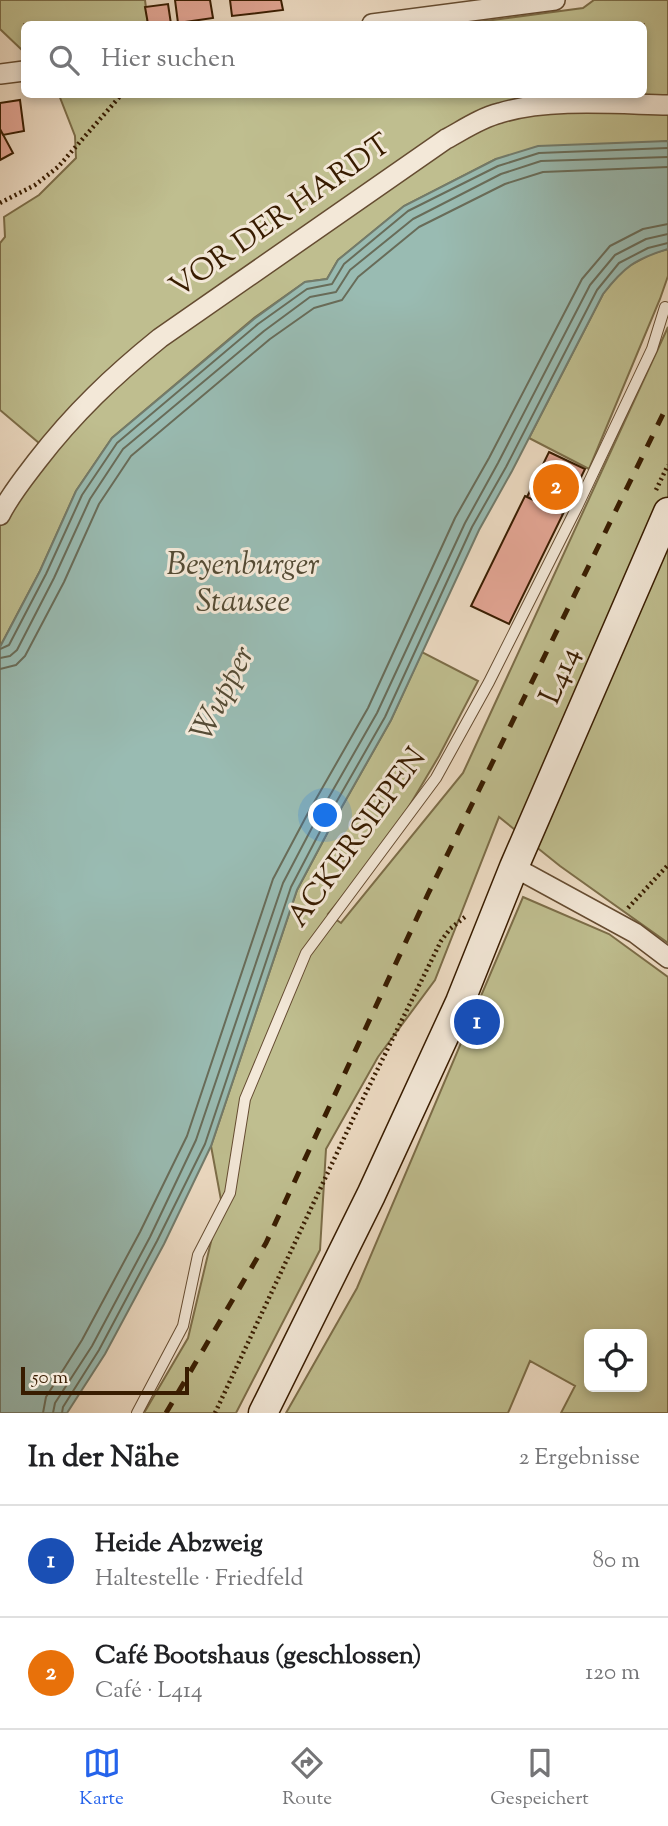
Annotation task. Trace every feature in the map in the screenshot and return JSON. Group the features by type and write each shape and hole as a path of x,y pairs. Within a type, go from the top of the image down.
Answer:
{"main road":[{"name":"L414","path":"263,1413 371,1195 460,1002 514,867 668,512"}],"street":[{"path":"395,21 555,0"},
{"path":"0,74 21,71"},
{"name":"VOR DER HARDT","path":"0,514 9,498 72,418 104,384 160,338 446,139 482,119 512,110 592,104 668,105"},
{"path":"514,867 635,933 668,958"}],"lane":[{"name":"ACKERSIEPEN","path":"137,1413 183,1326 198,1255 230,1193 245,1099 306,953 436,778 489,682 577,507 652,349 665,307"}],"path":[{"path":"0,203 35,185 58,167 118,98"},
{"path":"616,923 668,866 668,857"},
{"path":"215,1413 352,1121 441,941 450,929 469,914"}],"shaded area":[{"path":"0,0 145,0 148,21 21,21 21,49 0,29"},
{"path":"594,0 668,0 668,141 496,159 404,206 338,260 327,279 305,282 254,318 112,438 76,491 40,571 0,647 0,515 46,449 0,410 0,243 5,237 4,217 39,195 76,158 75,136 60,98 647,98 647,21 485,21 583,8"},
{"path":"668,249 668,276 660,299 589,469 529,438 603,294 623,269 651,254"},
{"path":"668,327 668,943 560,866 499,817 435,980 378,1057 326,1149 320,1250 236,1413 144,1413 188,1338 221,1200 211,1146 297,890 391,720 422,652 478,681 439,756 389,840 328,914 341,923 463,773"},
{"path":"523,897 609,934 668,977 668,1413 561,1413 575,1386 530,1361 508,1413 286,1413 357,1288"}],"water":[{"name":"Beyenburger Stausee","path":"668,141 668,249 631,265 603,294 479,530 391,720 297,890 211,1146 164,1244 105,1354 67,1413 0,1413 0,647 40,571 76,491 112,438 254,319 305,282 327,279 338,260 404,206 496,159 538,146"}],"building":[{"path":"175,0 210,0 213,18 178,21"},
{"path":"230,0 281,0 283,10 232,16"},
{"path":"168,4 171,21 147,21 145,7"},
{"path":"20,100 24,131 3,135 0,129 0,103"},
{"path":"0,129 13,153 0,160"},
{"path":"549,452 585,469 563,514 527,497"},
{"path":"525,496 563,514 509,624 471,606"}],"railway":[{"path":"166,1413 266,1243 428,894 668,404"}],"place":[{"name":"Café Bootshaus (geschlossen)","path":"556,487"},
{"name":"Heide Abzweig","path":"477,1022"}],"water label":[{"name":"Wupper","path":"224,694"}]}
